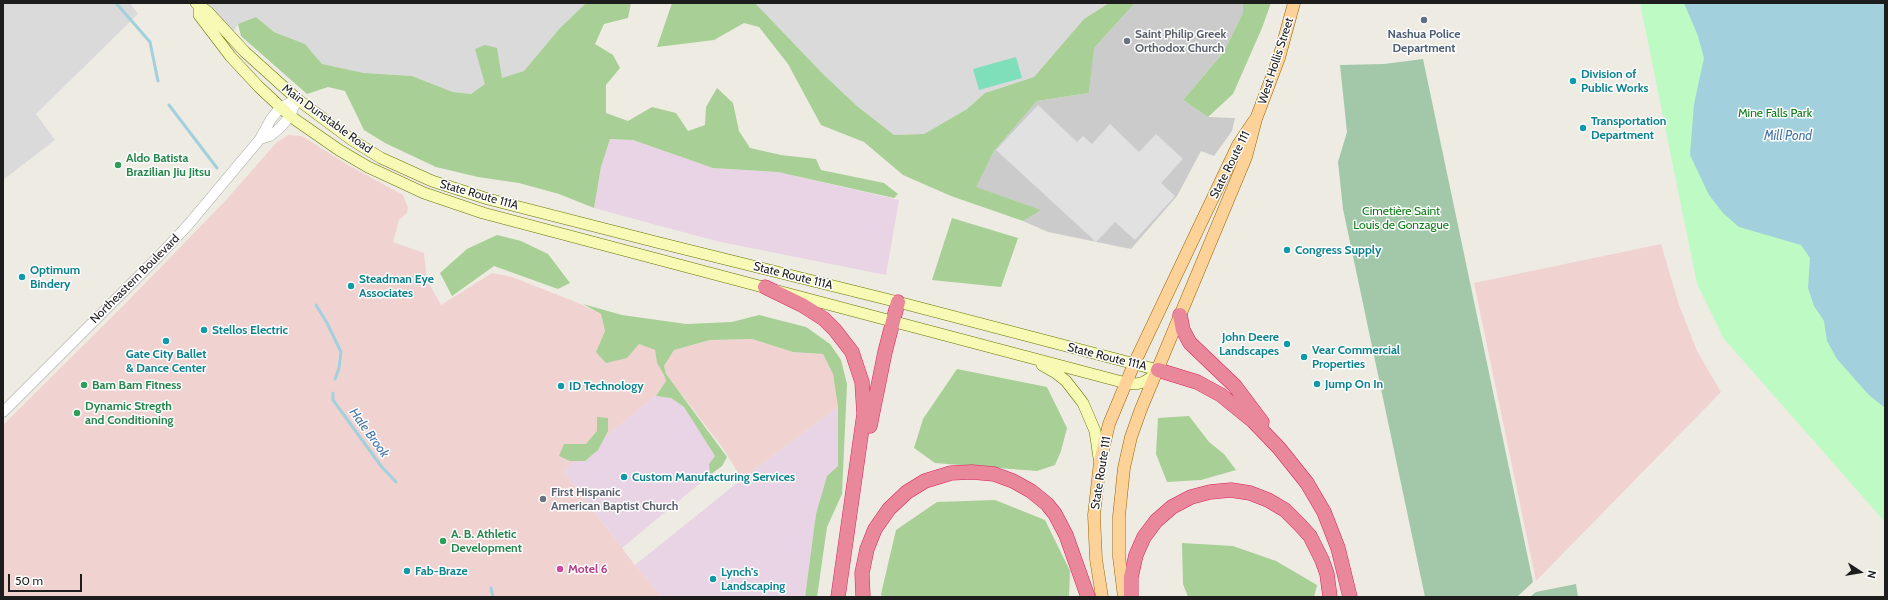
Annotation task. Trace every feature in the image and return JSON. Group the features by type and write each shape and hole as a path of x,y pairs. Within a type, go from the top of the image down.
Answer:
{"highway":[{"path":"764,287 802,305 830,324 849,347 860,374 864,390 864,414 838,597"},
{"path":"838,597 883,359 898,302"},
{"path":"1180,315 1183,330 1190,343 1240,392 1252,407 1279,448 1309,486 1324,512 1338,548 1350,597"},
{"path":"1158,370 1198,382 1221,395 1250,418 1279,448"},
{"path":"863,597 862,573 866,549 875,529 889,509 907,492 926,481 951,474 972,472 994,474 1013,480 1031,491 1047,504 1055,514 1066,535 1088,597"},
{"path":"1131,597 1131,576 1136,556 1144,538 1156,521 1172,507 1191,497 1210,492 1231,490 1250,493 1268,500 1285,510 1300,525 1310,536 1322,560 1327,574 1330,597"}],"main road":[{"name":"West Hollis Street","path":"1256,119 1275,70 1294,3"},
{"name":"Main Dunstable Road","path":"197,5 208,12 245,52 297,100 352,140 381,158 432,181"},
{"name":"Main Dunstable Road","path":"197,5 199,15 216,38 242,70 280,108 339,150 368,167 424,193"},
{"name":"State Route 111","path":"1124,597 1118,534 1123,473 1136,422 1246,157 1256,119"},
{"name":"State Route 111","path":"1102,597 1096,564 1094,532 1095,495 1100,462 1109,424 1134,364 1238,145 1256,119"},
{"name":"State Route 111A","path":"424,193 483,213 1126,383 1144,382 1153,376 1158,370 898,302 652,242 488,199 432,181"},
{"path":"1018,354 1038,362 1056,373 1074,390 1083,403 1092,424 1098,446 1100,462"}],"street":[{"name":"Northeastern Boulevard","path":"3,412 188,225 260,139 271,119 280,108 297,100"},
{"name":"Northeastern Boulevard","path":"260,139 270,136 290,116 297,100"}],"shaded area":[{"path":"3,3 130,3 138,14 36,114 55,140 3,180"},
{"path":"207,3 586,3 560,28 524,71 485,85 471,94 453,92 412,76 364,73 322,64 305,44 274,32 256,17 238,24 233,33"},
{"path":"755,3 1109,3 1084,19 1034,77 985,93 967,109 924,134 894,135 857,106 823,74"},
{"path":"1135,3 1243,3 1243,13 1223,53 1183,100 1208,117 1235,118 1232,131 1214,156 1201,151 1177,196 1131,249 1048,232 1023,221 1040,210 975,187 994,151 1037,101 1089,93 1093,49"},
{"path":"1038,105 1077,142 1083,136 1092,144 1110,124 1139,152 1156,134 1183,159 1161,183 1175,196 1135,240 1115,222 1096,242 996,150"},
{"path":"288,135 302,136 348,165 403,195 408,207 407,213 399,220 393,242 424,253 427,280 441,305 492,273 512,277 576,302 601,314 605,331 596,352 627,358 639,344 655,350 657,363 666,381 656,396 563,471 635,565 662,597 3,597 3,425 125,304 227,199 276,143"},
{"path":"610,139 633,140 713,168 778,172 899,200 886,275 716,241 594,208 601,167"},
{"path":"1661,244 1679,305 1697,351 1721,392 1536,581 1474,283"},
{"path":"752,339 793,352 823,354 833,374 838,407 742,479 722,447 683,396 670,382 664,366 674,350 710,340"},
{"path":"656,396 671,398 684,407 715,456 709,464 710,475 622,548 563,471"},
{"path":"838,407 838,466 827,476 816,514 805,597 662,597 635,565 742,479"}],"green space":[{"path":"586,3 631,3 628,18 604,24 595,44 613,55 620,68 606,85 606,113 628,121 652,107 676,113 688,131 705,125 706,107 717,88 733,103 739,131 750,148 781,155 816,159 821,170 884,183 898,194 894,198 778,172 713,168 633,140 610,139 601,167 594,208 559,194 519,183 478,177 436,167 385,143 364,130 345,91 328,87 307,94 241,36 238,24 256,17 274,32 305,44 322,64 364,73 412,76 453,92 471,94 485,84 475,49 485,45 497,48 502,78 524,71 560,28"},
{"path":"672,3 755,3 823,74 857,106 894,135 924,134 967,109 985,93 1034,77 1084,19 1109,3 1135,3 1094,48 1089,93 1037,101 994,151 976,187 1041,210 1023,221 951,196 903,175 864,142 821,125 788,64 759,27 744,23 714,40 657,47"},
{"path":"1243,3 1271,3 1262,28 1233,94 1208,117 1183,100 1223,53 1243,13"},
{"name":"Mill Pond","path":"1640,3 1885,3 1885,522 1724,339 1697,284"},
{"path":"1016,57 1022,78 979,90 973,69"},
{"name":"Cimetière Saint Louis de Gonzague","path":"1423,59 1533,582 1517,597 1425,597 1343,209 1338,162 1347,132 1340,65 1384,64"},
{"path":"952,218 1018,238 1001,287 932,280"},
{"path":"497,235 521,241 548,254 570,283 558,289 494,266 452,296 440,273 467,249"},
{"path":"583,304 622,315 686,324 732,322 759,315 806,327 830,344 841,360 847,384 842,494 827,527 817,597 805,597 816,514 827,476 838,466 838,407 833,374 823,354 793,352 752,339 710,340 674,350 664,366 666,374 727,457 722,466 710,475 709,464 715,456 684,407 671,398 656,396 666,381 657,363 655,350 639,344 627,358 606,363 596,352 605,331 601,314"},
{"path":"957,369 1047,387 1067,428 1061,451 1055,465 1037,471 935,463 914,448 923,419"},
{"path":"1189,416 1209,442 1224,454 1236,470 1201,480 1167,482 1156,454 1158,418"},
{"path":"597,417 608,418 608,431 598,450 585,461 570,461 559,456 564,444 586,444 597,431"},
{"path":"995,500 1045,520 1070,571 1069,597 882,597 881,594 896,530 937,502"},
{"path":"1182,543 1233,546 1276,561 1317,585 1314,597 1188,597 1183,584"},
{"path":"1576,584 1578,597 1530,597 1536,592"}],"water":[{"name":"Mill Pond","path":"1684,3 1885,3 1885,408 1868,394 1837,359 1827,341 1824,321 1814,306 1808,288 1810,258 1801,245 1739,227 1723,213 1709,195 1690,155 1694,104 1704,58 1698,36"}],"waterway":[{"name":"Hale Brook","path":"116,3 150,42 158,81"},
{"name":"Hale Brook","path":"169,105 217,168"},
{"name":"Hale Brook","path":"316,305 327,323 341,352 339,368 335,379"},
{"name":"Hale Brook","path":"333,393 333,400 381,466 396,482"},
{"name":"Hale Brook","path":"491,588 493,597"}],"place":[{"name":"Nashua Police Department","path":"1424,20"},
{"name":"Saint Philip Greek Orthodox Church","path":"1127,41"},
{"name":"Division of Public Works","path":"1573,81"},
{"name":"Transportation Department","path":"1583,128"},
{"name":"Aldo Batista Brazilian Jiu Jitsu","path":"118,165"},
{"name":"Congress Supply","path":"1287,250"},
{"name":"Optimum Bindery","path":"22,277"},
{"name":"Steadman Eye Associates","path":"351,286"},
{"name":"Stellos Electric","path":"204,330"},
{"name":"Gate City Ballet & Dance Center","path":"166,341"},
{"name":"John Deere Landscapes","path":"1287,344"},
{"name":"Vear Commercial Properties","path":"1304,357"},
{"name":"Jump On In","path":"1317,384"},
{"name":"Bam Bam Fitness","path":"84,385"},
{"name":"ID Technology","path":"561,386"},
{"name":"Dynamic Stregth and Conditioning","path":"77,413"},
{"name":"Custom Manufacturing Services","path":"624,477"},
{"name":"First Hispanic American Baptist Church","path":"543,499"},
{"name":"A. B. Athletic Development","path":"443,541"},
{"name":"Motel 6","path":"560,569"},
{"name":"Fab-Braze","path":"407,571"},
{"name":"Lynch's Landscaping","path":"713,579"}],"park label":[{"name":"Mine Falls Park","path":"1775,113"}]}
